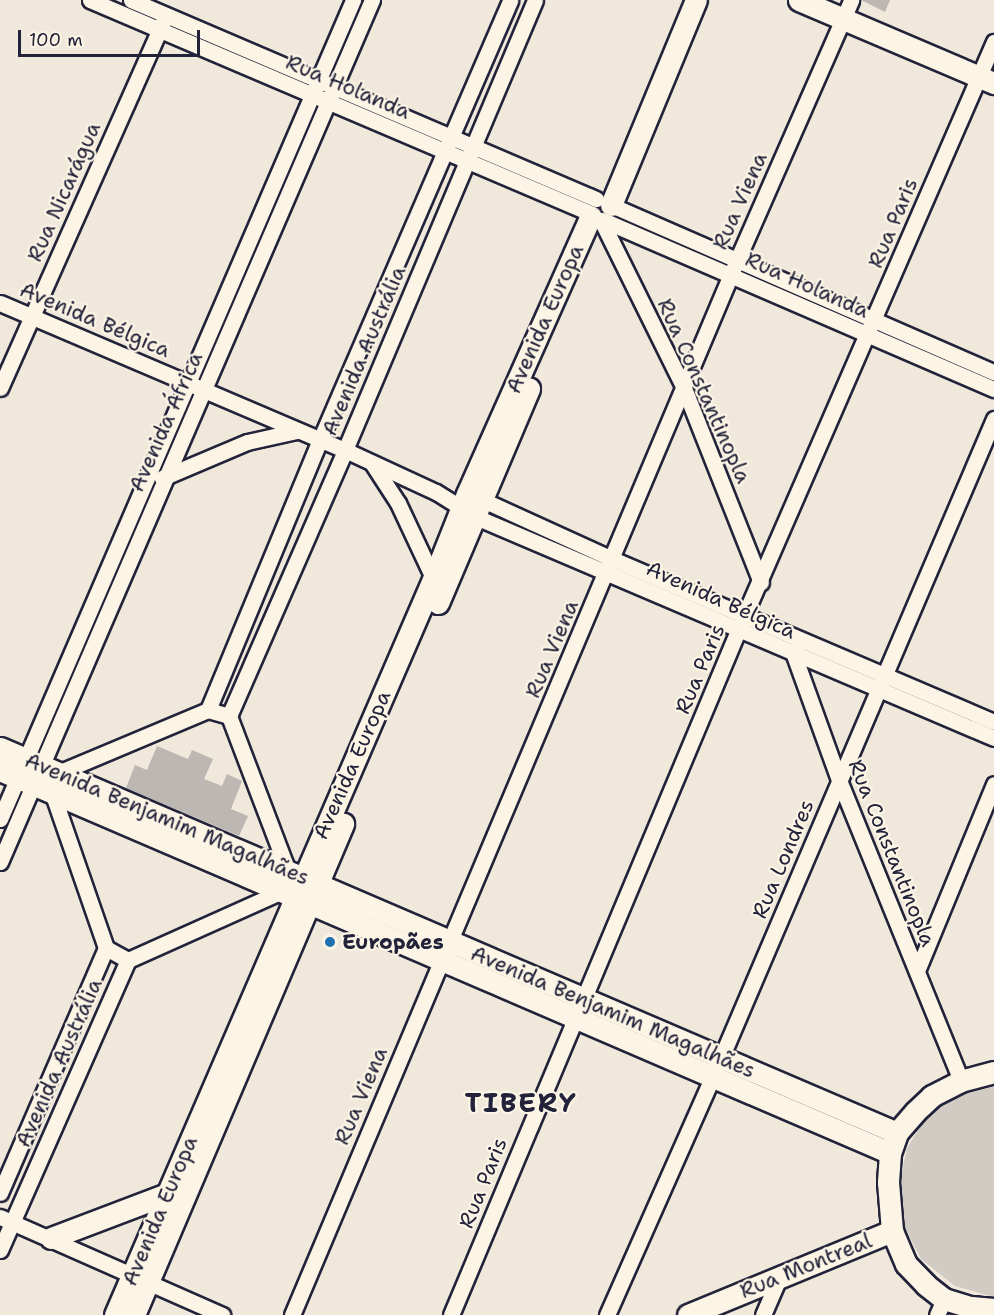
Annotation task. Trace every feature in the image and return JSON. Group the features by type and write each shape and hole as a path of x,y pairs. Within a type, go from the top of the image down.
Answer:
{"main road":[{"name":"Avenida Europa","path":"600,211 680,0"},
{"name":"Avenida Europa","path":"134,1315 140,1279 167,1194 434,577 472,505 600,211 696,0"},
{"path":"799,0 844,6 988,74"},
{"name":"Avenida Europa","path":"115,1315 140,1279 299,887 440,599 472,505"},
{"name":"Avenida Benjamim Magalhães","path":"0,748 32,774 299,887 445,952 578,1007 721,1058 897,1132"},
{"name":"Avenida Benjamim Magalhães","path":"578,1007 712,1078 890,1154"},
{"path":"994,1072 961,1081 933,1096 897,1132 890,1154 889,1214 892,1231 906,1264 926,1285 941,1307 969,1311 994,1309"},
{"path":"51,1238 167,1194"},
{"name":"Rua Montreal","path":"688,1315 892,1231"}],"street":[{"name":"Rua Holanda","path":"90,0 128,5 166,15 316,88"},
{"name":"Avenida África","path":"0,862 104,575 353,0"},
{"name":"Avenida África","path":"0,819 32,774 120,582 372,0"},
{"name":"Avenida Austrália","path":"208,710 320,440 510,0"},
{"name":"Avenida Austrália","path":"229,716 345,450 535,0"},
{"name":"Rua Holanda","path":"128,5 160,29 332,94 734,267 871,328 994,389"},
{"name":"Rua Viena","path":"292,1315 610,566 844,6"},
{"name":"Rua Nicarágua","path":"0,388 166,15"},
{"name":"Rua Paris","path":"451,1315 578,1007 760,582 871,328 988,74 994,42"},
{"path":"477,75 499,82"},
{"name":"Rua Constantinopla","path":"600,211 684,388 760,582"},
{"name":"Avenida Bélgica","path":"0,303 743,622 800,639 994,738"},
{"name":"Rua Holanda","path":"871,328 994,372"},
{"name":"Rua Londres","path":"607,1315 721,1058 994,418"},
{"path":"143,487 247,442 297,431"},
{"path":"372,463 398,503 434,577 440,599"},
{"path":"104,575 120,582"},
{"name":"Avenida Bélgica","path":"743,622 794,655 881,682 994,722"},
{"path":"794,655 800,639"},
{"name":"Rua Constantinopla","path":"794,655 839,780 961,1081"},
{"path":"208,710 229,716 299,887 128,960 106,948 32,774 208,710"},
{"path":"917,971 994,784"},
{"name":"Avenida Austrália","path":"0,1192 106,948"},
{"name":"Avenida Austrália","path":"0,1250 6,1219 128,960"},
{"path":"6,1219 222,1315"},
{"path":"763,1315 779,1278"}],"shaded area":[{"path":"994,1086 994,1297 955,1286 921,1259 901,1220 898,1191 907,1148 923,1123 945,1103 958,1096"}],"building":[{"path":"861,0 890,0 885,12"},
{"path":"157,746 188,759 192,750 213,759 204,779 222,786 227,774 242,781 231,809 248,816 239,836 126,788 135,765 147,770"}],"place":[{"name":"Europães","path":"330,942"}],"district":[{"name":"TIBERY","path":"521,1103"}]}
